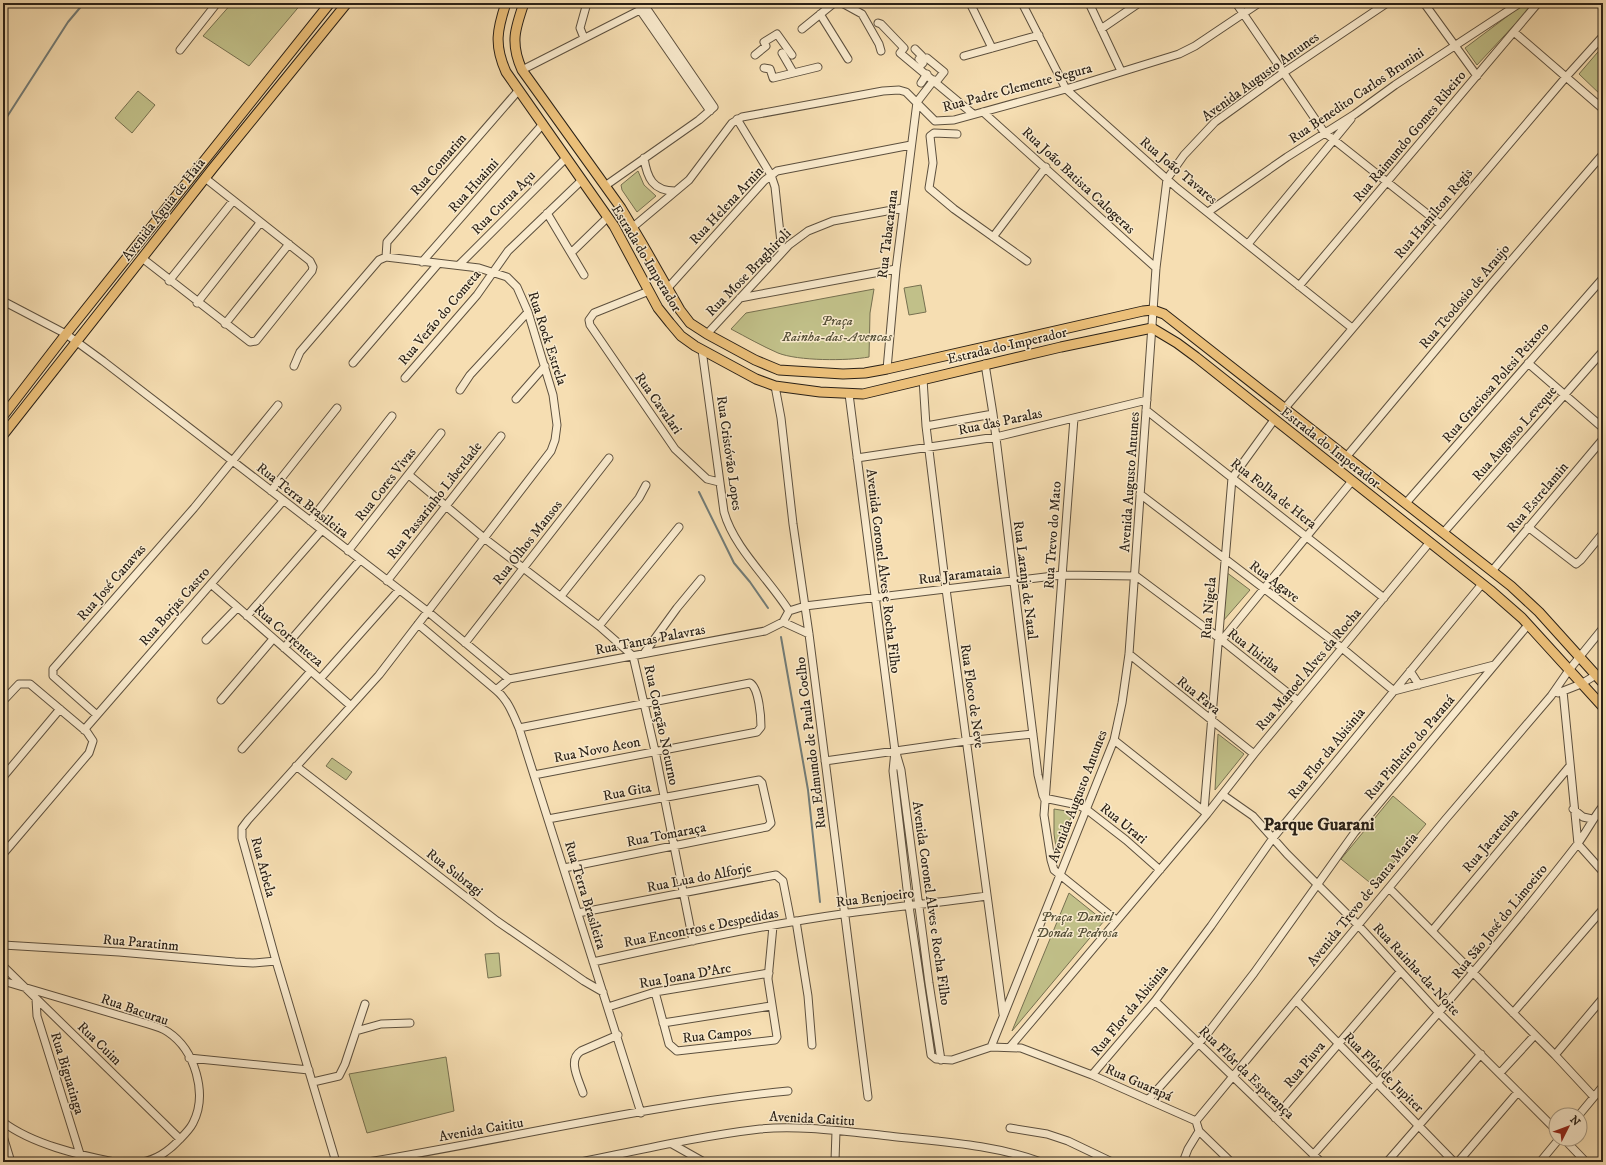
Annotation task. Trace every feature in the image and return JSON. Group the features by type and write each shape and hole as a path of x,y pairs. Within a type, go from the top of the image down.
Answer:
{"main road":[{"name":"Avenida Águia de Haia","path":"3,416 66,334 330,3"},
{"name":"Avenida Águia de Haia","path":"3,435 76,340 205,178 347,3"},
{"name":"Estrada do Imperador","path":"506,3 500,22 498,49 506,72 608,217 658,308 681,336 702,350 756,379 775,386 820,392 862,394 1068,345 1152,328 1177,343 1482,584 1528,625 1603,707"},
{"name":"Estrada do Imperador","path":"524,3 514,37 517,59 522,70 633,227 684,317 707,334 755,360 779,370 843,374 865,373 1153,310 1172,319 1444,532 1525,598 1603,683"},
{"path":"630,255 645,247"},
{"path":"1055,331 1068,345"},
{"path":"1569,670 1593,672"}],"street":[{"path":"180,50 217,3"},
{"path":"584,38 580,28 587,3"},
{"path":"802,29 834,3"},
{"path":"842,3 862,14 879,44 881,51"},
{"path":"970,3 992,48"},
{"name":"Rua João Tavares","path":"1022,3 1066,89 1167,179 1352,328"},
{"path":"1089,3 1121,71"},
{"path":"1101,29 1139,3"},
{"path":"1236,3 1282,73 1324,132 1387,184 1440,224"},
{"name":"Rua Padre Clemente Segura","path":"737,119 883,91 899,90 906,92 936,121 954,120 1066,89 1179,54 1195,46 1259,3"},
{"name":"Avenida Augusto Antunes","path":"991,1047 1114,740 1122,703 1129,654 1136,576 1140,494 1156,268 1167,179 1184,155 1215,122 1282,73 1387,3"},
{"path":"1424,3 1477,76"},
{"name":"Rua Benedito Carlos Brunini","path":"1208,212 1324,132 1355,114 1454,45 1520,3"},
{"name":"Rua Raimundo Gomes Ribeiro","path":"1299,286 1387,184 1538,3"},
{"path":"522,70 645,6 712,109 605,186"},
{"path":"820,14 848,59"},
{"path":"878,23 898,40 904,48 900,53 973,114"},
{"path":"1514,32 1603,110"},
{"path":"755,55 766,46 764,42 777,34 792,54"},
{"path":"964,56 1039,36"},
{"name":"Rua Hamilton Regis","path":"1285,408 1440,224 1603,36"},
{"path":"915,49 922,56 919,59 923,63 918,68"},
{"path":"782,53 793,72"},
{"path":"917,102 944,72 927,58"},
{"path":"764,68 770,69 773,78 818,67"},
{"path":"921,83 927,74"},
{"name":"Rua Comarim","path":"386,257 387,242 518,91"},
{"name":"Rua Tabacarana","path":"887,369 896,269 917,102"},
{"name":"Rua João Batista Calogeras","path":"983,112 1046,167 1156,268"},
{"path":"1248,244 1355,114"},
{"path":"633,227 695,173 737,119 771,175 775,187 782,252"},
{"name":"Rua Huaimi","path":"422,262 542,125"},
{"path":"957,134 934,133 930,136 933,163 929,188 1027,261"},
{"name":"Rua Helena Arnin","path":"667,289 771,175 782,169 911,145"},
{"name":"Rua Teodosio de Araujo","path":"1347,456 1491,284 1602,157"},
{"name":"Rua Curua Açu","path":"459,266 566,158"},
{"path":"644,158 649,180 660,189 675,190"},
{"path":"994,237 1046,167"},
{"path":"142,258 197,303 250,342 256,341 308,277 312,271 313,264 205,178"},
{"name":"Rua Verão do Cometa","path":"405,378 428,349 477,295 508,251 582,180"},
{"path":"169,281 233,200"},
{"name":"Rua Mose Braghiroli","path":"707,334 782,252 796,239 821,225 903,208"},
{"path":"548,213 584,275"},
{"path":"570,253 608,217"},
{"path":"197,303 260,223"},
{"path":"225,324 289,244"},
{"path":"294,366 300,352 325,322 376,262 386,257"},
{"name":"Rua Rock Estrela","path":"386,257 459,266 493,272 507,277 517,287 528,312 553,395 557,425 556,440 551,451 427,611"},
{"path":"353,363 438,264"},
{"path":"740,298 896,269"},
{"name":"Rua Graciosa Polesi Peixoto","path":"1406,503 1603,278"},
{"name":"Rua Cavalari","path":"649,291 594,314 589,320 590,325 675,449 707,479 719,482"},
{"name":"Rua Terra Brasileira","path":"4,304 76,340 427,611 509,679"},
{"path":"460,390 470,375 528,312"},
{"name":"Rua Cristóvão Lopes","path":"702,350 719,482 724,512 730,531 788,611"},
{"name":"Rua Augusto Leveque","path":"1444,532 1603,351"},
{"path":"1528,363 1603,428"},
{"name":"Rua Laranja de Natal","path":"985,364 996,437 1038,776 1044,798"},
{"path":"516,399 545,366"},
{"name":"Rua Floco de Neve","path":"923,379 926,426 946,589 1003,1015"},
{"name":"Rua Edmundo de Paula Coelho","path":"775,386 781,418 793,524 810,634 868,1097"},
{"name":"Avenida Coronel Alves e Rocha Filho","path":"849,394 856,458 895,751 901,770 929,984 941,1060 936,1059 930,1052 909,906 893,771 895,751"},
{"name":"Rua das Paralas","path":"856,458 996,437 1147,400"},
{"name":"Rua José Canavas","path":"97,715 52,676 52,671 233,461 278,406"},
{"path":"271,491 337,408"},
{"name":"Rua Folha de Hera","path":"1146,410 1307,535 1384,598"},
{"path":"926,426 993,414"},
{"path":"310,521 392,416"},
{"name":"Rua Trevo do Mato","path":"1044,798 1050,749 1074,418"},
{"path":"1232,478 1274,420"},
{"name":"Rua Cores Vivas","path":"348,551 441,433"},
{"name":"Rua Passarinho Liberdade","path":"387,581 501,436"},
{"name":"Rua Estrelamin","path":"1492,571 1603,439"},
{"name":"Rua Olhos Mansos","path":"465,643 609,458"},
{"name":"Rua Coração Noturno","path":"409,475 484,538 600,626 633,656 655,751 693,941"},
{"name":"Rua Nigela","path":"1206,812 1211,721 1220,639 1232,478"},
{"path":"1220,639 1264,589 1352,481"},
{"path":"561,596 639,498 646,485"},
{"name":"Rua Agave","path":"1140,494 1342,648 1394,691"},
{"name":"Rua Borjas Castro","path":"84,730 284,500"},
{"path":"600,626 679,527"},
{"path":"1528,527 1574,563 1578,563 1603,533"},
{"path":"247,616 322,530"},
{"name":"Rua Manoel Alves da Rocha","path":"1010,1047 1116,920 1160,870 1206,812 1223,795 1254,754 1430,542"},
{"path":"284,648 360,560"},
{"name":"Rua Jaramataia","path":"788,611 806,606 1062,575 1136,576"},
{"name":"Rua Ibiriba","path":"1136,576 1220,639 1298,702"},
{"path":"645,652 701,578"},
{"name":"Rua Correnteza","path":"211,584 351,706"},
{"name":"Rua Flor da Abisinia","path":"1092,1075 1155,1001 1211,926 1273,838 1482,584"},
{"path":"320,679 399,590"},
{"path":"206,640 237,608"},
{"name":"Rua Arbela","path":"336,1162 276,961 242,832 248,820 379,675 427,611"},
{"path":"788,611 783,622 810,634"},
{"name":"Rua Tantas Palavras","path":"509,679 633,656 645,652 764,631 783,622"},
{"name":"Rua Terra Brasileira","path":"418,624 507,701 519,728 642,1113"},
{"name":"Rua Pinheiro do Paraná","path":"1148,1100 1198,1043 1258,968 1316,884 1374,808 1528,625"},
{"name":"Avenida Trevo de Santa Maria","path":"1196,1121 1358,925 1551,696 1569,670 1603,628"},
{"path":"221,700 273,639"},
{"name":"Rua Fava","path":"1129,654 1254,754"},
{"path":"1394,691 1494,664"},
{"path":"242,749 311,671"},
{"path":"1410,671 1419,685"},
{"name":"Avenida Trevo de Santa Maria","path":"1551,696 1581,684 1593,672"},
{"path":"496,690 509,679"},
{"path":"3,701 15,687 24,683 30,684 84,730 93,741 89,753 3,854"},
{"name":"Rua Novo Aeon","path":"534,775 759,731 761,727 755,688 750,683 645,704"},
{"path":"1563,691 1573,809 1578,844 1603,872"},
{"path":"519,728 645,704"},
{"path":"3,777 60,709"},
{"path":"825,761 966,741 1033,734"},
{"path":"1114,740 1206,812"},
{"name":"Rua Subragi","path":"296,766 497,921 584,982 603,992"},
{"name":"Rua Jacareuba","path":"1432,931 1569,767"},
{"name":"Rua Gita","path":"548,819 759,780 762,784 772,823"},
{"name":"Rua Rainha-da-Noite","path":"1223,795 1253,816 1316,884 1358,925 1439,1013 1548,1122"},
{"path":"1044,798 1044,815 1050,860 1054,870 1116,920"},
{"name":"Rua Urari","path":"1044,798 1078,805 1086,809 1126,840 1160,870"},
{"name":"Rua São José do Limoeiro","path":"1313,1155 1474,973 1578,844 1592,820 1603,806"},
{"path":"1573,809 1583,817 1592,820"},
{"name":"Rua Tomaraça","path":"564,868 766,828 772,823"},
{"name":"Rua Lua do Alforje","path":"578,913 776,875 783,881 793,921"},
{"path":"1389,888 1555,1055 1594,1097"},
{"name":"Rua Benjoeiro","path":"793,921 844,913 986,896"},
{"path":"1513,1013 1603,909"},
{"path":"793,921 808,996 812,1045"},
{"name":"Rua Encontros e Despedidas","path":"593,962 793,921"},
{"path":"663,1023 771,1006 768,973 773,926"},
{"name":"Rua Paratinm","path":"3,945 119,952 235,962 253,963 276,961"},
{"name":"Rua Cuim","path":"3,966 180,1139"},
{"name":"Rua Piuva","path":"1275,1118 1400,972"},
{"name":"Rua Joana D'Arc","path":"608,1007 655,992 768,973"},
{"name":"Rua Bacurau","path":"3,981 162,1029 178,1041 189,1058 198,1083 198,1102 193,1124 180,1139 157,1158 141,1162"},
{"name":"Rua Campos","path":"655,992 669,1044 677,1051 776,1040 777,1037 771,1006"},
{"name":"Rua Biguatinga","path":"36,998 37,1016 80,1154"},
{"path":"1555,1055 1603,998"},
{"name":"Rua Flôr de Jupiter","path":"1296,1000 1338,1045 1454,1162"},
{"name":"Rua Flôr da Esperança","path":"1155,1001 1321,1162"},
{"path":"313,1082 331,1080 339,1076 356,1031 364,1004"},
{"path":"356,1031 381,1024 410,1023"},
{"path":"583,1093 573,1061 576,1055 581,1051 618,1035"},
{"path":"1500,1073 1535,1036"},
{"name":"Rua Guarapá","path":"941,1060 952,1060 991,1047 1010,1047 1031,1051 1092,1075 1196,1121"},
{"path":"1388,1162 1481,1054"},
{"path":"189,1058 309,1070"},
{"path":"1586,1107 1603,1086"},
{"name":"Avenida Caititu","path":"368,1162 642,1113 749,1095 788,1091"},
{"path":"1458,1162 1518,1092"},
{"path":"1196,1121 1199,1132 1231,1162"},
{"path":"3,1122 18,1133 29,1137 80,1154 114,1162"},
{"path":"1010,1128 1047,1134 1068,1141 1112,1162"},
{"name":"Avenida Caititu","path":"581,1162 672,1144 766,1129 836,1131 964,1144 1041,1162"},
{"path":"835,1161 836,1131"},
{"path":"1183,1162 1188,1149 1199,1132"},
{"path":"3,1136 11,1162"},
{"path":"692,1141 693,1158"},
{"path":"672,1144 693,1158 704,1162"},
{"path":"1540,1162 1552,1147"},
{"path":"1572,1147 1586,1162"}],"green space":[{"path":"232,3 302,3 249,66 203,36"},
{"path":"1525,3 1531,3 1530,8 1477,65 1465,48"},
{"path":"1603,46 1603,97 1579,74"},
{"path":"138,91 155,105 132,133 115,118"},
{"path":"638,171 644,185 656,196 637,212 622,190 621,185"},
{"path":"921,285 926,312 909,315 904,288"},
{"name":"Praça Rainha-das-Avencas","path":"874,289 870,313 869,357 823,360 787,356 778,353 731,329 746,313"},
{"path":"1226,572 1250,590 1223,621"},
{"path":"1218,734 1244,754 1215,790"},
{"path":"332,758 352,772 346,780 326,766"},
{"path":"1393,796 1426,824 1374,886 1341,859"},
{"path":"1054,809 1073,812 1057,854 1054,834"},
{"name":"Praça Daniel Donda Pedrosa","path":"1069,893 1104,921 1012,1031"},
{"path":"499,953 501,976 488,978 485,954"},
{"path":"446,1057 454,1111 367,1133 349,1074"}],"waterway":[{"path":"3,123 68,22 84,3"},
{"path":"699,492 734,563 750,582 768,608"},
{"path":"781,637 808,790 820,902"}],"district":[{"name":"Parque Guarani","path":"1319,824"}]}
